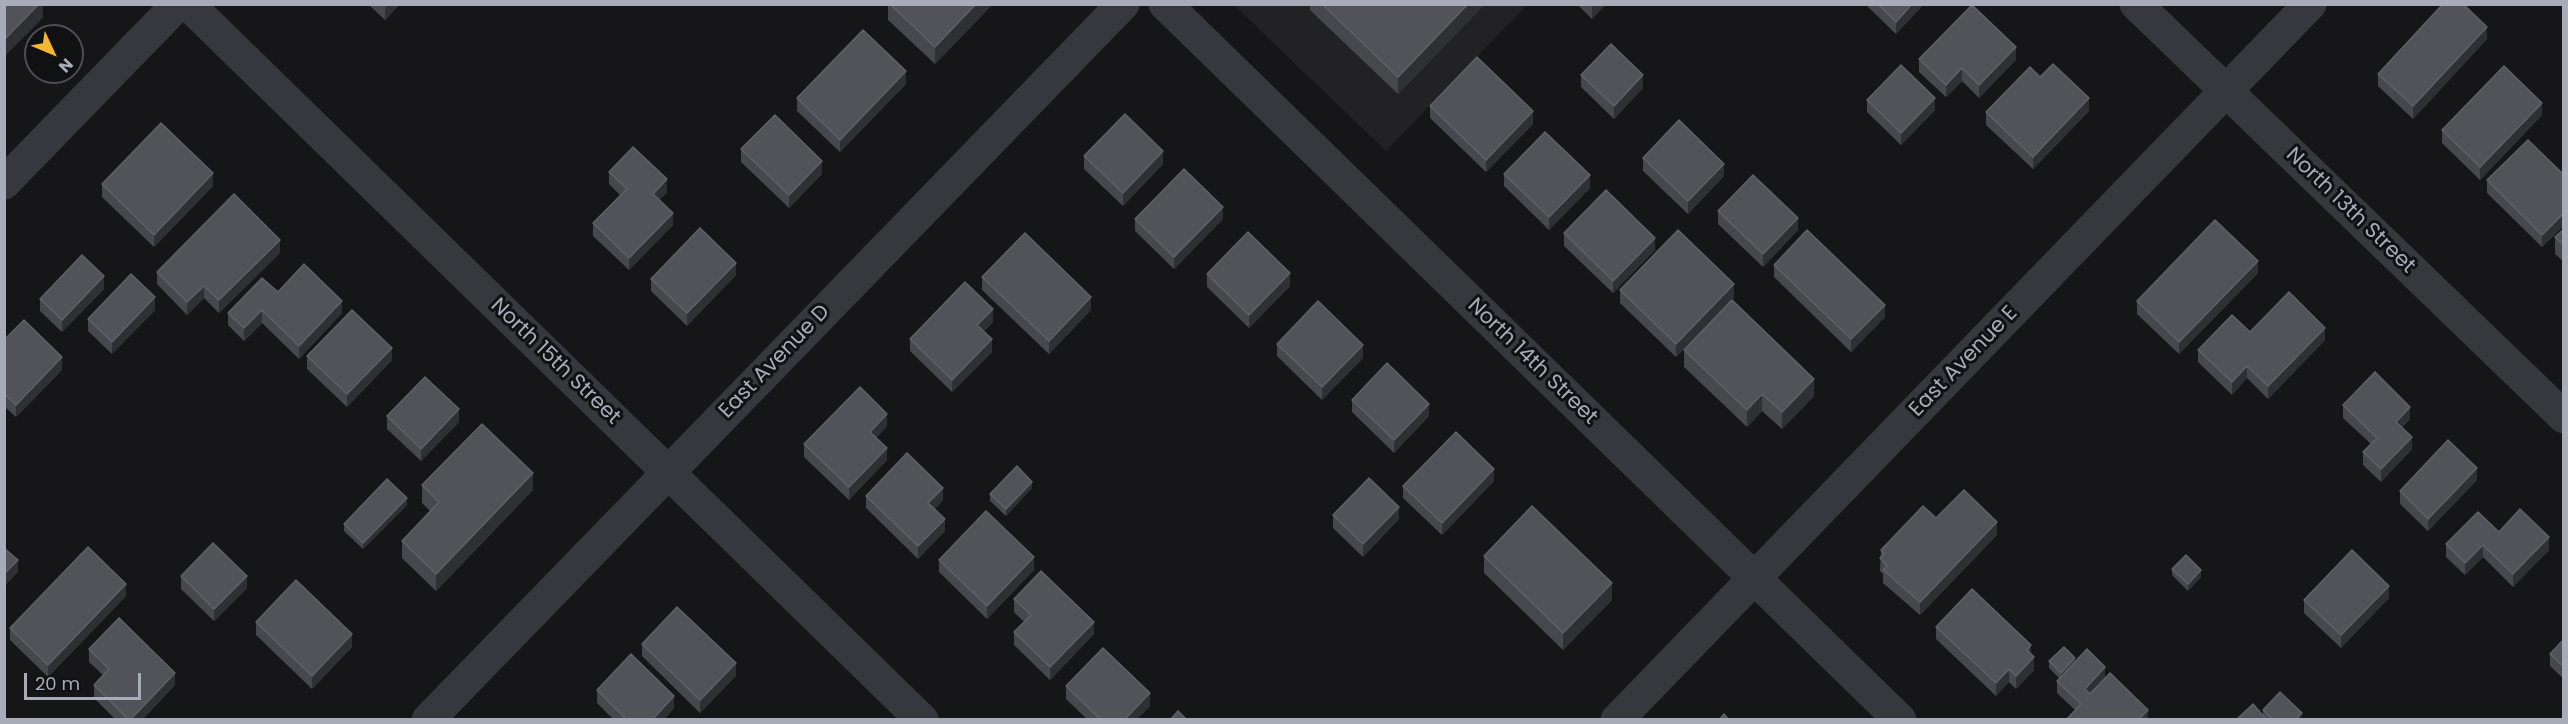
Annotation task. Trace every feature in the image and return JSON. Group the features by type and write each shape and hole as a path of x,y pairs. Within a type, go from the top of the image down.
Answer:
{"street":[{"path":"4,183 178,4"},
{"name":"North 15th Street","path":"188,4 922,720"},
{"name":"East Avenue D","path":"428,720 1123,4"},
{"name":"North 14th Street","path":"1165,4 1899,720"},
{"name":"North 13th Street","path":"2136,4 2564,417"},
{"name":"East Avenue E","path":"1617,720 2310,4"}],"shaded area":[{"path":"1234,5 1527,5 1386,151"}],"building":[{"path":"4,4 39,4 4,40"},
{"path":"890,4 976,4 935,47"},
{"path":"1322,4 1468,4 1398,77"},
{"path":"1878,4 1912,4 1896,22"},
{"path":"2443,4 2463,4 2487,27 2413,106 2378,74"},
{"path":"1972,5 2016,47 1979,85 1962,68 1946,85 1919,59"},
{"path":"863,30 906,71 840,140 797,98"},
{"path":"1611,44 1643,75 1614,106 1581,75"},
{"path":"1477,57 1533,111 1486,160 1430,106"},
{"path":"2053,64 2089,98 2033,157 1986,112 2030,67 2040,77"},
{"path":"1901,65 1935,98 1901,133 1867,100"},
{"path":"2504,66 2542,103 2480,167 2442,130"},
{"path":"1125,114 1163,151 1123,193 1084,156"},
{"path":"775,115 822,161 789,195 741,149"},
{"path":"1679,120 1724,164 1688,201 1643,158"},
{"path":"161,123 213,173 154,235 102,184"},
{"path":"1545,132 1590,175 1549,217 1504,174"},
{"path":"2528,140 2564,175 2564,213 2542,235 2487,180"},
{"path":"633,147 667,179 653,194 673,213 629,258 593,223 627,189 609,172"},
{"path":"1184,169 1223,207 1174,257 1135,219"},
{"path":"1753,175 1798,218 1763,254 1718,211"},
{"path":"1606,190 1655,238 1613,281 1564,233"},
{"path":"234,194 280,240 219,300 204,286 187,302 157,272"},
{"path":"2215,220 2258,261 2179,342 2137,301"},
{"path":"700,228 736,263 687,313 651,279"},
{"path":"2564,229 2564,245 2555,237"},
{"path":"1678,230 1734,284 1676,344 1620,290"},
{"path":"1807,230 1885,305 1851,339 1774,265"},
{"path":"1248,232 1290,273 1249,315 1207,274"},
{"path":"1025,233 1091,297 1049,341 982,277"},
{"path":"82,255 104,276 62,320 40,299"},
{"path":"304,264 342,301 299,346 262,310 244,328 228,313 262,278 278,292"},
{"path":"131,274 155,297 112,342 88,319"},
{"path":"965,282 993,309 977,325 992,339 952,380 910,339"},
{"path":"2289,292 2325,328 2268,386 2247,366 2232,382 2198,350 2232,315 2250,332"},
{"path":"1732,300 1814,379 1782,412 1762,394 1747,410 1684,350"},
{"path":"1318,301 1363,345 1322,387 1277,344"},
{"path":"352,310 392,348 347,394 307,356"},
{"path":"24,320 62,357 16,405 4,393 4,340"},
{"path":"1387,363 1429,404 1394,440 1352,400"},
{"path":"2375,372 2410,407 2396,422 2412,437 2381,469 2363,452 2377,438 2343,405"},
{"path":"425,377 459,409 421,449 387,416"},
{"path":"860,387 887,414 870,432 887,448 849,487 804,444"},
{"path":"482,424 533,473 436,574 402,541 439,502 422,485"},
{"path":"1456,432 1494,469 1442,523 1403,486"},
{"path":"2448,440 2477,468 2428,519 2400,491"},
{"path":"907,453 943,488 928,503 945,519 918,546 866,496"},
{"path":"1017,466 1032,482 1006,509 990,494"},
{"path":"1369,478 1399,507 1363,544 1333,515"},
{"path":"387,479 407,498 363,543 344,524"},
{"path":"1964,490 1997,522 1920,602 1883,570 1887,566 1880,558 1884,554 1881,550 1923,506 1936,518"},
{"path":"1532,506 1612,583 1563,633 1484,556"},
{"path":"2520,509 2549,537 2513,574 2483,545 2465,563 2446,544 2478,512 2499,532"},
{"path":"986,511 1034,557 987,606 939,560"},
{"path":"213,543 247,576 214,609 181,576"},
{"path":"88,547 126,584 48,665 10,628"},
{"path":"4,548 18,560 4,574"},
{"path":"2352,550 2389,586 2341,635 2304,600"},
{"path":"2186,555 2201,570 2188,584 2172,569"},
{"path":"1041,571 1094,622 1050,667 1014,632 1031,615 1014,599"},
{"path":"296,580 352,634 312,676 256,622"},
{"path":"1972,589 2031,645 2027,650 2034,657 2016,676 2009,669 1996,683 1936,627"},
{"path":"677,607 736,663 700,700 642,644"},
{"path":"119,618 175,673 130,720 94,685 109,669 89,649"},
{"path":"2564,639 2564,667 2550,654"},
{"path":"2064,647 2075,658 2061,673 2049,661"},
{"path":"1103,648 1150,693 1124,720 1101,720 1066,686"},
{"path":"2087,649 2105,667 2085,689 2090,694 2110,673 2148,710 2138,720 2066,720 2081,704 2057,681"},
{"path":"631,654 674,696 652,720 627,720 597,690"},
{"path":"2280,692 2302,713 2295,720 2273,720 2263,710"},
{"path":"2253,704 2267,720 2236,720"},
{"path":"1178,711 1187,720 1170,720"},
{"path":"1724,714 1729,720 1719,720"}]}
